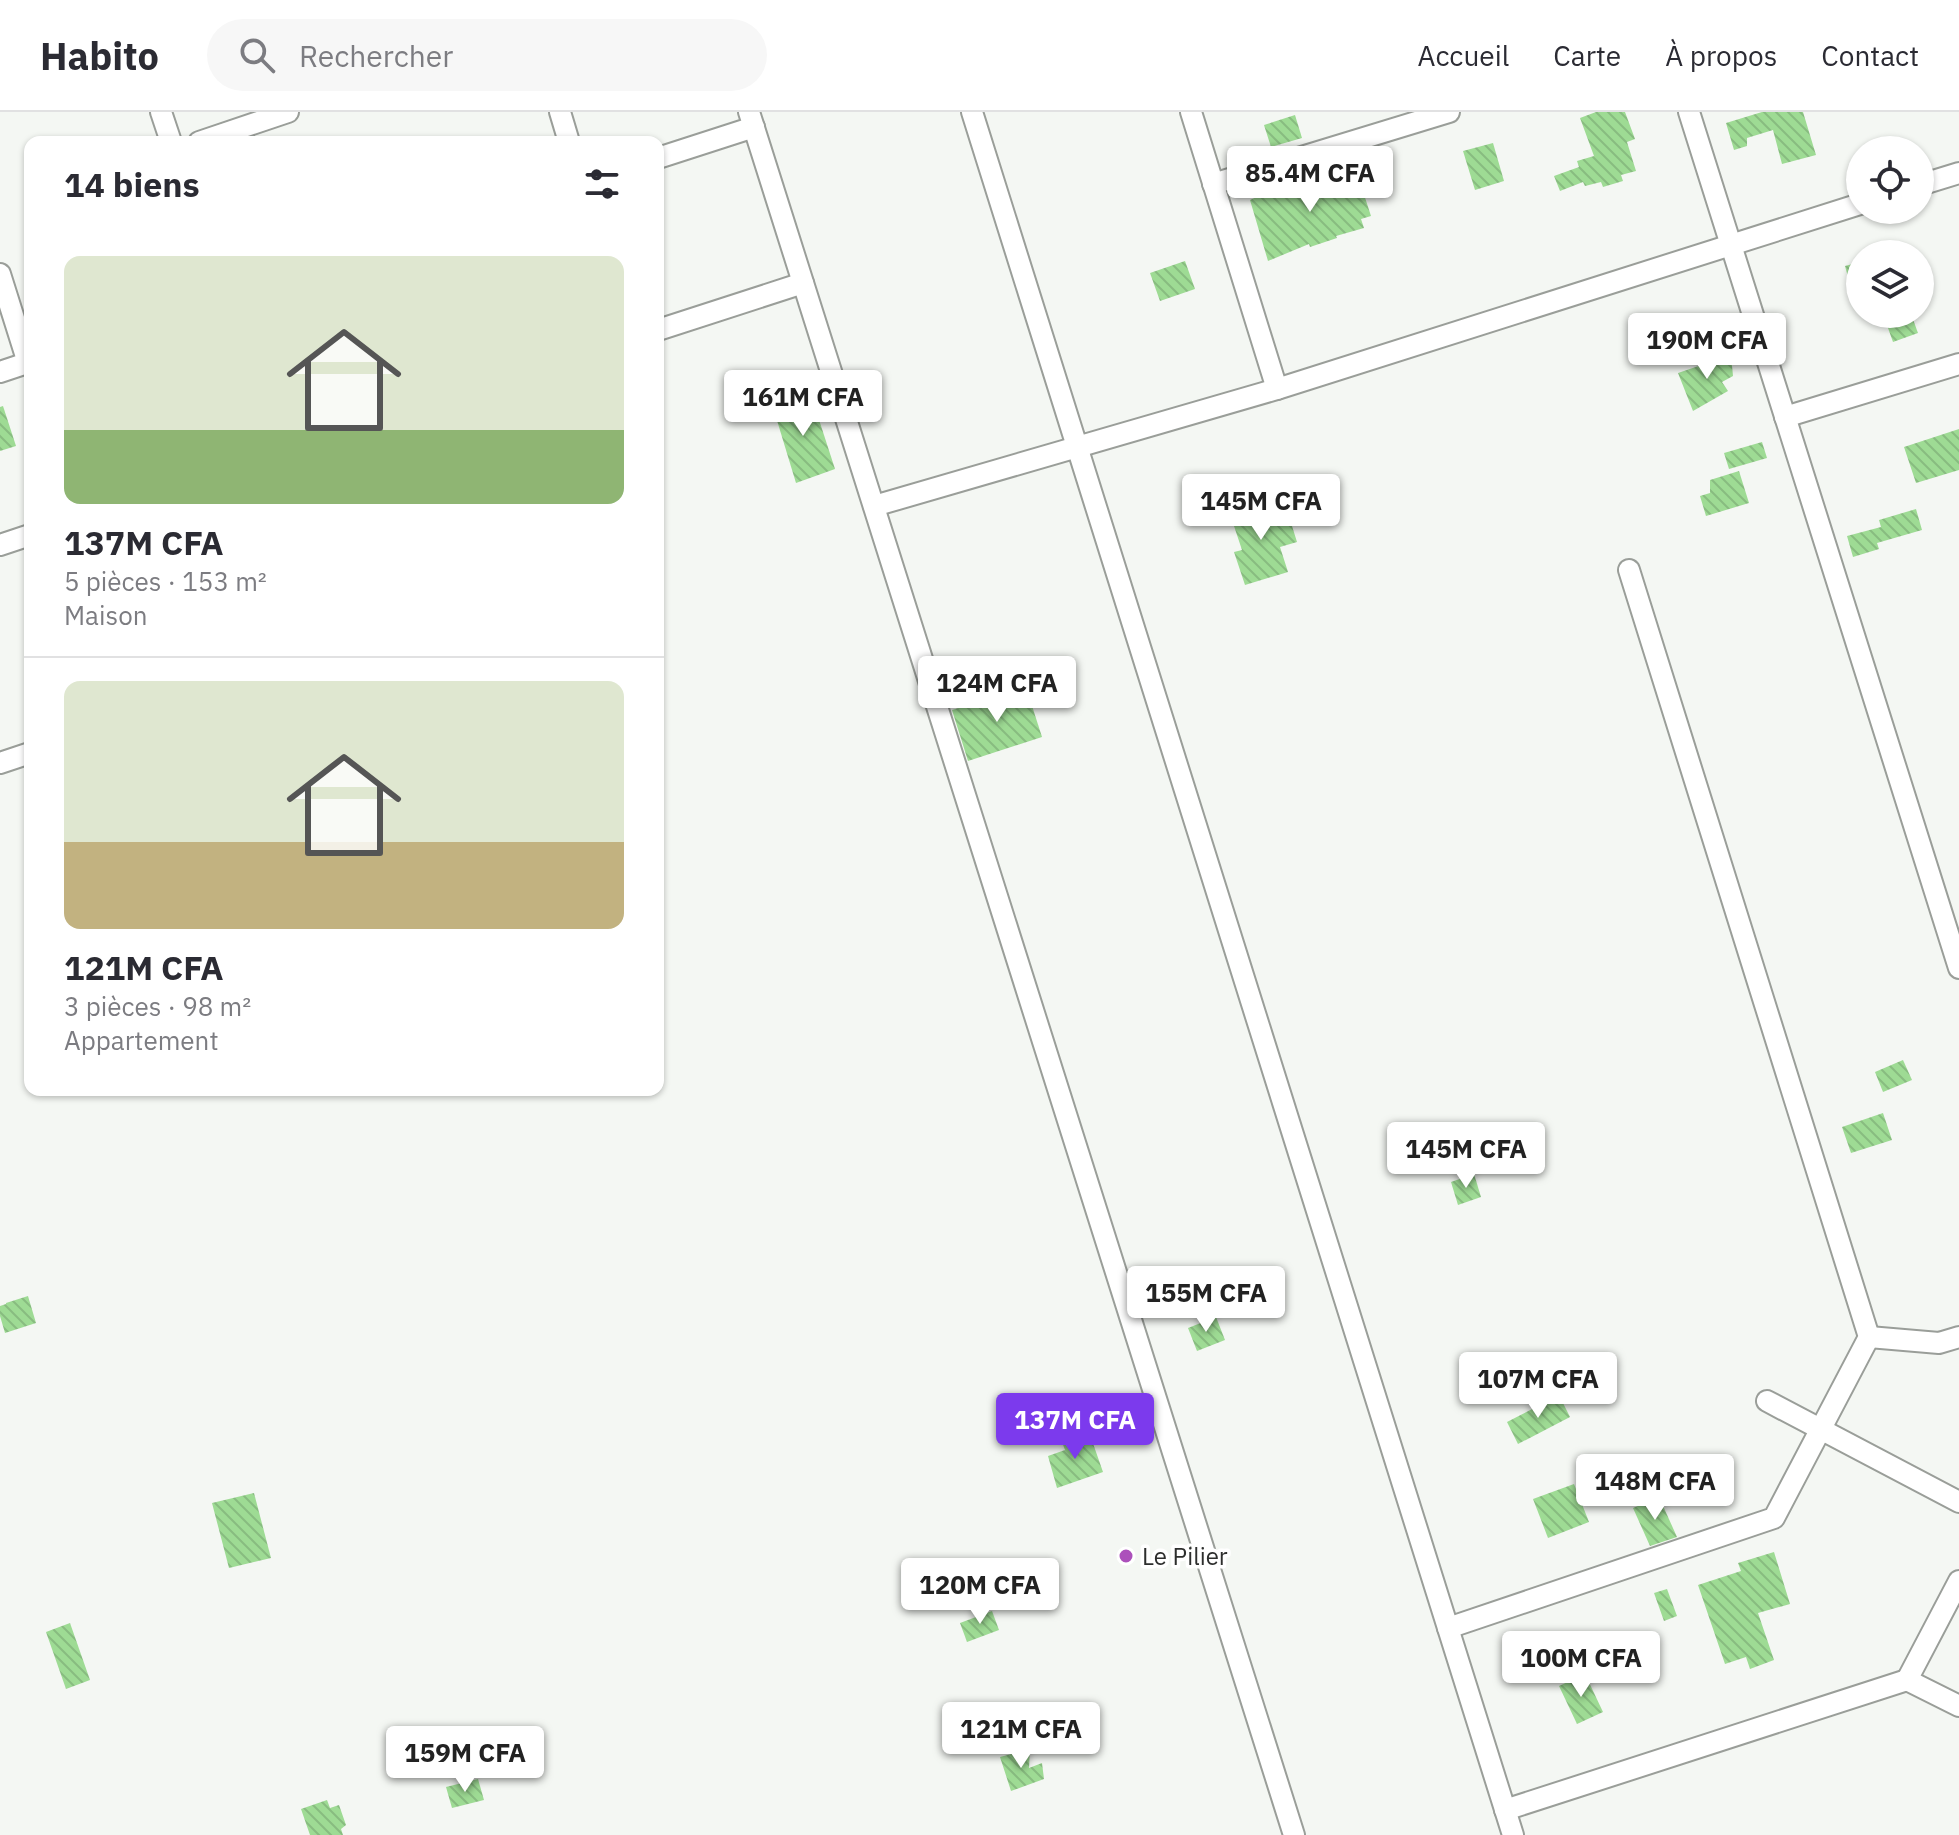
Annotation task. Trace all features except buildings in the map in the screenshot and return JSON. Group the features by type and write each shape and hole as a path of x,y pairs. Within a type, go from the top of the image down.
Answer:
{"street":[{"path":"161,112 169,136"},
{"path":"217,136 288,112"},
{"path":"560,112 567,136"},
{"path":"972,112 1513,1835"},
{"path":"1191,112 1277,389"},
{"path":"1213,184 1449,112"},
{"path":"1689,112 1959,968"},
{"path":"664,156 752,120 1294,1835"},
{"path":"1934,181 1959,173"},
{"path":"874,506 1277,389 1846,208"},
{"path":"0,274 24,348"},
{"path":"664,328 803,283"},
{"path":"0,372 24,365"},
{"path":"1785,417 1958,369"},
{"path":"0,545 24,537"},
{"path":"1448,1628 1774,1518 1869,1337 1629,570"},
{"path":"0,763 24,755"},
{"path":"1869,1337 1939,1343 1959,1337"},
{"path":"1767,1401 1959,1502"},
{"path":"1505,1810 1907,1680 1959,1581"},
{"path":"1907,1680 1959,1706"}],"place":[{"name":"Le Pilier","path":"1126,1556"}]}
